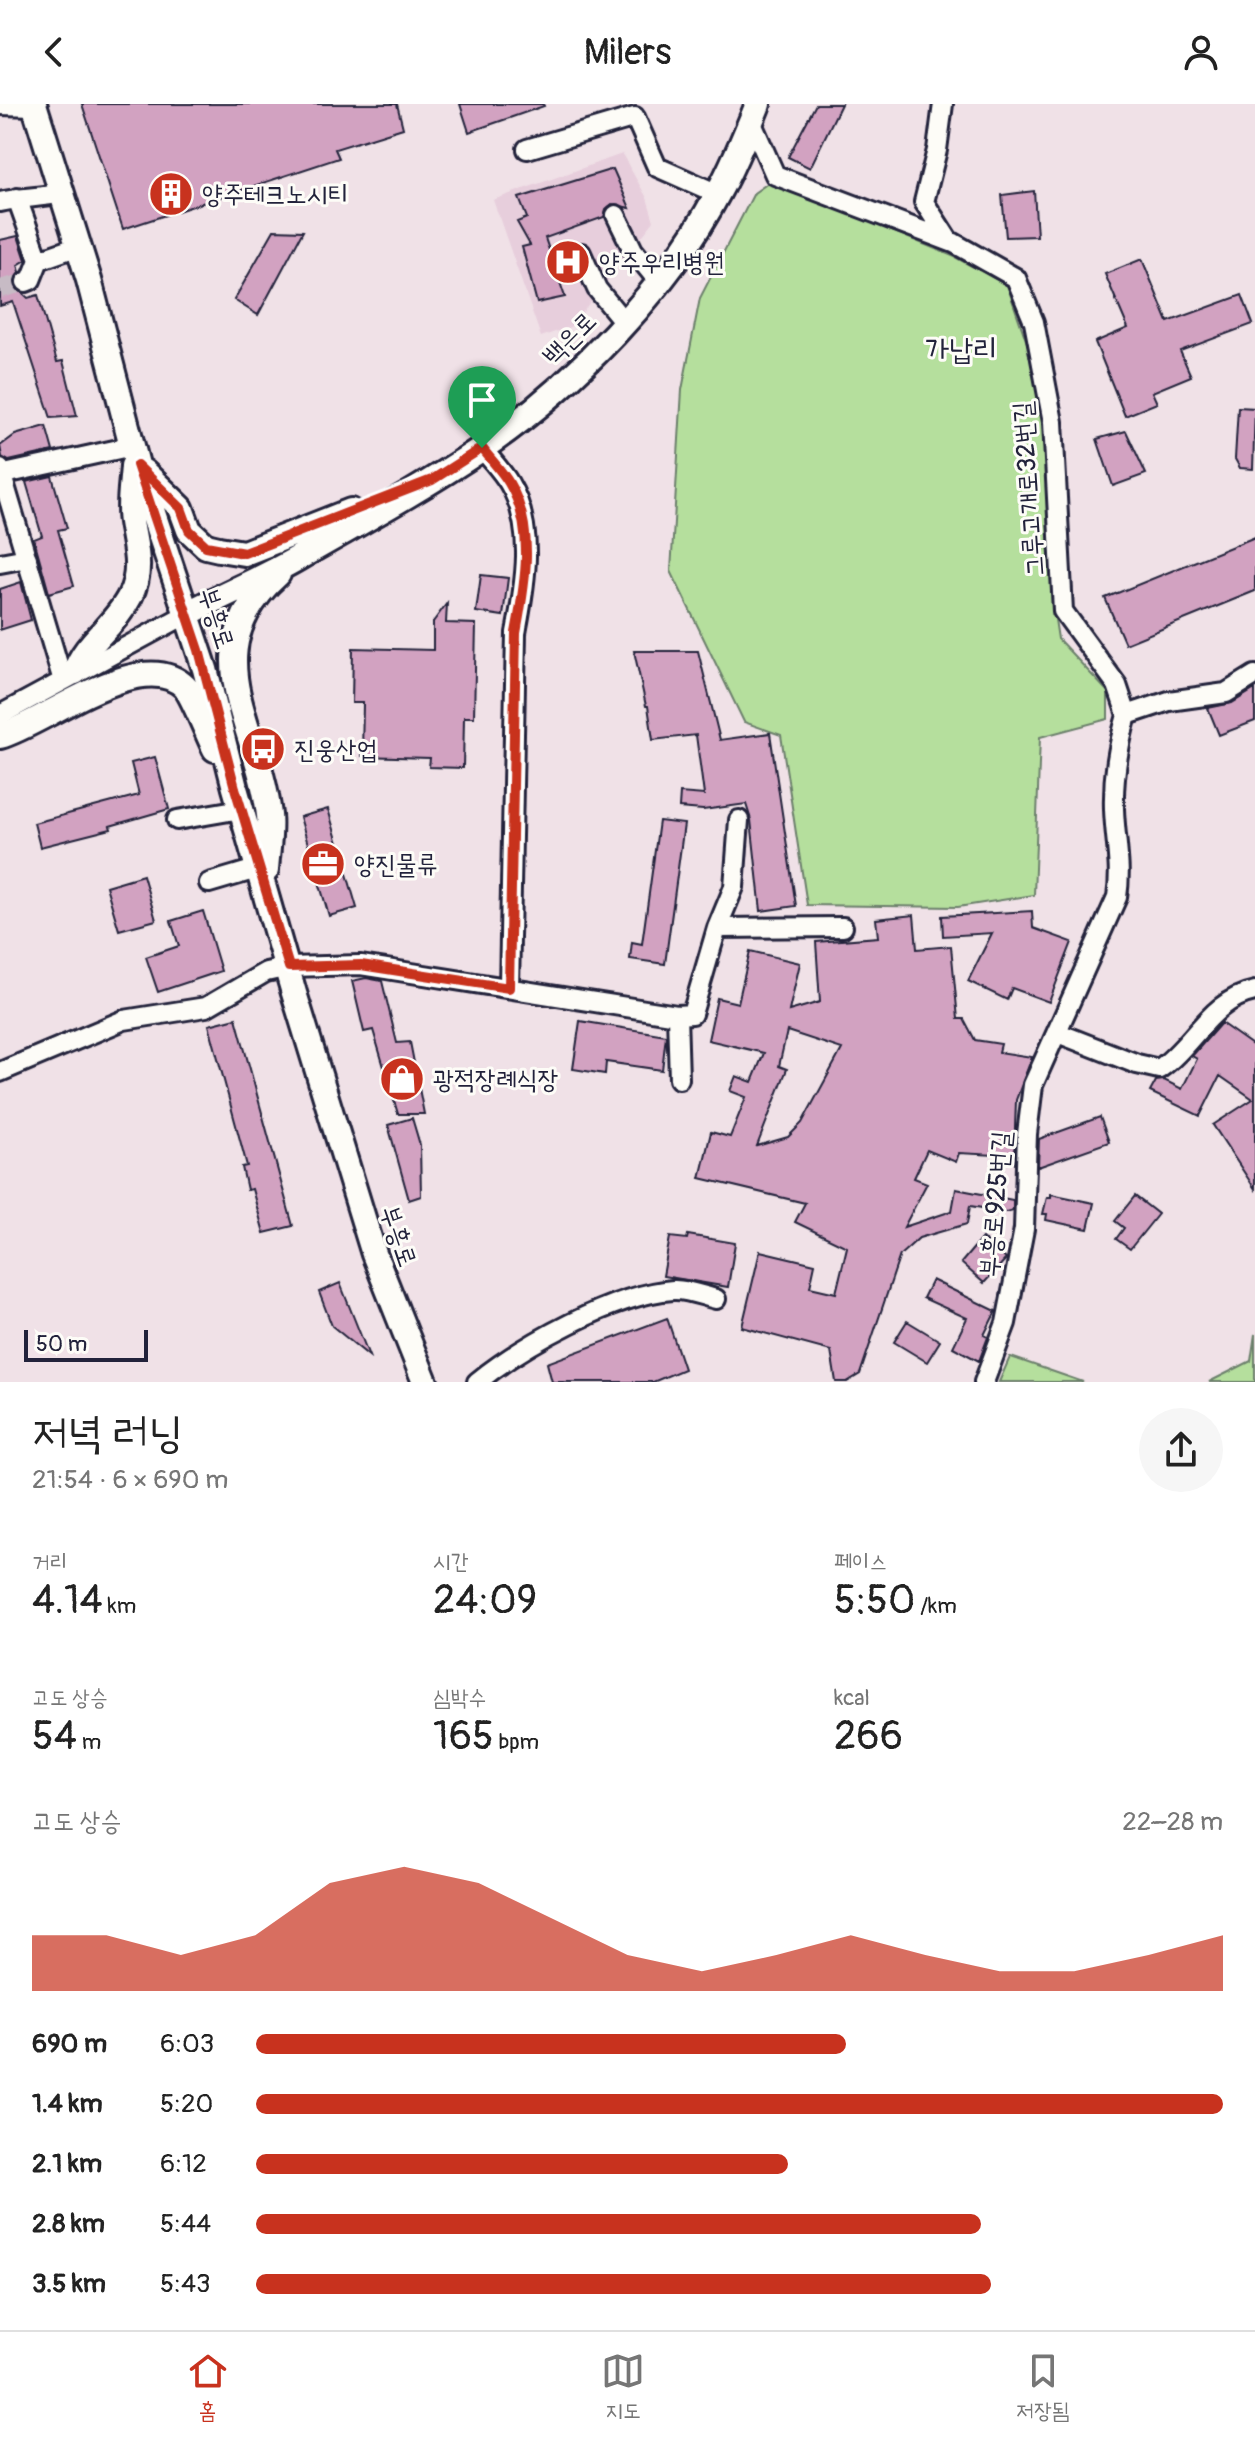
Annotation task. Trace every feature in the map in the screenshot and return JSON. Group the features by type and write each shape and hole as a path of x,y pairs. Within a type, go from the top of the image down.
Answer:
{"main road":[{"name":"부흥로","path":"34,105 79,246 133,452 205,669 238,798 374,1254 422,1378"},
{"name":"백은로","path":"185,615 299,557 432,480 482,448 573,375 658,281 718,194 755,112"},
{"path":"133,452 181,508 189,530 206,546 244,553 432,480"},
{"path":"69,676 82,654 106,630 131,594 139,551 130,520 133,452"},
{"path":"262,876 270,816 243,716 234,668 235,633 260,591 299,557"},
{"path":"205,669 243,716"},
{"path":"0,736 87,692 141,676 164,677 186,688 238,798"}],"street":[{"path":"943,104 937,150 924,202 949,241"},
{"path":"0,105 34,105"},
{"name":"그루고개로32번길","path":"755,112 775,175 949,241 1016,278 1034,322 1053,422 1063,611 1117,685 1127,715"},
{"path":"527,149 635,117 657,167 718,194"},
{"path":"39,260 8,200 32,200 62,193"},
{"path":"616,215 633,250 658,281"},
{"path":"26,282 31,280 39,260 79,246"},
{"path":"581,253 597,289 624,322"},
{"path":"482,448 511,485 524,527 526,580 516,633 509,988"},
{"path":"69,676 1,473 119,449 133,452"},
{"path":"0,563 27,558"},
{"name":"백은로","path":"0,715 185,615"},
{"path":"1127,715 1169,701 1226,693 1255,675"},
{"name":"부흥로925번길","path":"984,1382 1006,1323 1024,1229 1027,1134 1033,1085 1117,897 1122,870 1114,811 1115,759 1127,715"},
{"path":"177,820 238,798"},
{"path":"0,1072 124,1020 206,1007 266,972 289,967 361,965 677,1015 692,1014 717,928 734,887 739,820"},
{"path":"209,883 262,876"},
{"path":"717,928 843,927"},
{"path":"1058,1033 1137,1064 1159,1069 1176,1057 1212,1013 1240,994 1255,991"},
{"path":"677,1015 679,1079"},
{"path":"477,1382 543,1336 634,1298 676,1289 716,1299"}],"shaded area":[{"name":"양주우리병원","path":"622,154 647,198 654,221 572,326 541,337 493,200"}],"green space":[{"path":"771,181 955,257 1007,285 1037,372 1047,431 1052,600 1058,639 1108,692 1108,719 1040,737 1034,895 958,907 807,905 781,735 744,722 671,571 682,390 700,298 754,193"},
{"path":"1255,1334 1255,1382 1209,1382 1251,1361"},
{"path":"1011,1357 1083,1382 999,1382"}],"building":[{"name":"양주테크노시티","path":"82,104 397,104 403,128 335,149 339,158 123,229"},
{"path":"460,104 543,104 544,106 469,132"},
{"path":"816,104 841,104 810,168 788,157"},
{"path":"613,169 630,208 612,204 606,209 604,217 545,238 565,297 537,303 522,247 530,245 517,222 527,218 519,198"},
{"path":"1034,191 1037,236 1006,237 1002,195"},
{"path":"274,230 303,231 258,315 234,300"},
{"path":"18,236 26,260 18,265 20,272 14,280 15,286 28,298 38,295 57,362 63,361 77,416 51,418 13,302 0,306 0,240"},
{"path":"1142,259 1168,322 1242,295 1253,324 1180,351 1191,376 1152,392 1157,403 1125,416 1095,342 1128,328 1105,274"},
{"path":"1238,407 1255,408 1253,469 1240,468 1235,459"},
{"path":"46,426 53,451 9,461 2,457 0,446 15,435"},
{"path":"1126,431 1146,474 1113,486 1097,439"},
{"path":"52,476 67,528 58,530 74,586 49,593 34,539 42,536 26,482"},
{"path":"1255,537 1255,591 1125,644 1105,598"},
{"path":"481,575 508,578 503,616 476,612"},
{"path":"21,582 31,620 0,630 0,589"},
{"path":"447,603 446,623 476,624 474,717 464,717 463,768 429,767 430,758 362,756 363,703 352,703 353,648 433,650 433,622"},
{"path":"634,651 698,651 720,740 770,733 796,906 761,911 751,820 746,804 703,810 679,808 680,793 704,795 696,735 653,740"},
{"path":"1255,689 1255,721 1219,735 1208,708 1232,703"},
{"path":"155,757 169,809 110,826 111,829 40,847 34,823 139,795 131,763"},
{"path":"328,809 357,908 329,916 300,817"},
{"path":"659,821 684,824 665,964 630,959 632,942 642,944"},
{"path":"143,875 156,920 119,930 106,886"},
{"path":"203,911 221,971 158,992 146,957 179,946 171,921"},
{"path":"1032,911 1033,928 1072,942 1049,1002 1012,988 1007,1000 968,981 992,933 943,936 942,916"},
{"path":"914,915 917,949 951,946 958,1019 964,1019 975,1040 1001,1044 999,1052 1032,1057 1016,1100 1014,1156 959,1153 956,1162 927,1150 914,1178 927,1183 904,1227 952,1211 956,1189 1013,1200 1013,1210 1006,1212 970,1206 967,1224 919,1238 900,1255 860,1374 847,1382 836,1382 831,1351 742,1327 760,1251 815,1264 810,1287 836,1293 847,1247 795,1222 805,1203 700,1178 711,1132 730,1137 746,1097 730,1091 736,1076 752,1082 764,1053 708,1040 717,998 738,1003 750,951 800,963 789,1011 820,1002 816,942 878,937 876,919","holes":["787,1031 842,1049 802,1123 788,1137 757,1146 787,1069 779,1066"]},
{"path":"366,978 382,981 397,1043 410,1042 424,1114 398,1114 373,1030 364,1032 352,981"},
{"path":"236,1018 293,1226 264,1233 252,1189 247,1190 242,1167 247,1166 209,1025"},
{"path":"580,1021 666,1035 662,1070 606,1062 605,1074 573,1069"},
{"path":"1221,1023 1255,1047 1255,1189 1213,1125 1253,1099 1220,1076 1200,1116 1150,1092 1156,1081 1164,1080 1182,1089 1197,1059 1192,1056"},
{"path":"1100,1117 1109,1142 1038,1167 1039,1139"},
{"path":"412,1118 420,1145 421,1196 409,1200 388,1125"},
{"path":"1051,1194 1094,1203 1088,1229 1046,1220 1047,1214 1043,1214 1047,1197"},
{"path":"1135,1196 1158,1214 1130,1249 1116,1239 1124,1228 1115,1221"},
{"path":"688,1235 735,1243 728,1287 663,1276 670,1237 687,1239"},
{"path":"982,1238 1006,1259 984,1283 961,1263"},
{"path":"932,1280 996,1311 984,1335 988,1337 979,1361 953,1347 967,1318 923,1298"},
{"path":"340,1283 369,1356 332,1326 319,1292"},
{"path":"667,1318 684,1369 653,1382 552,1382 547,1363"},
{"path":"907,1321 940,1341 927,1362 894,1342"}],"tunnel":[{"path":"0,289 26,282"}],"place":[{"name":"양주테크노시티","path":"171,194"},
{"name":"양주우리병원","path":"568,262"},
{"name":"진웅산업","path":"263,749"},
{"name":"양진물류","path":"323,864"},
{"name":"광적장례식장","path":"402,1079"}],"district":[{"name":"가납리","path":"961,349"}],"route":[{"path":"482,448 511,485 524,527 526,580 516,633 509,988 361,965 289,967 235,788 199,650 137,465 181,508 189,530 206,546 244,553 432,480 482,448"}]}
